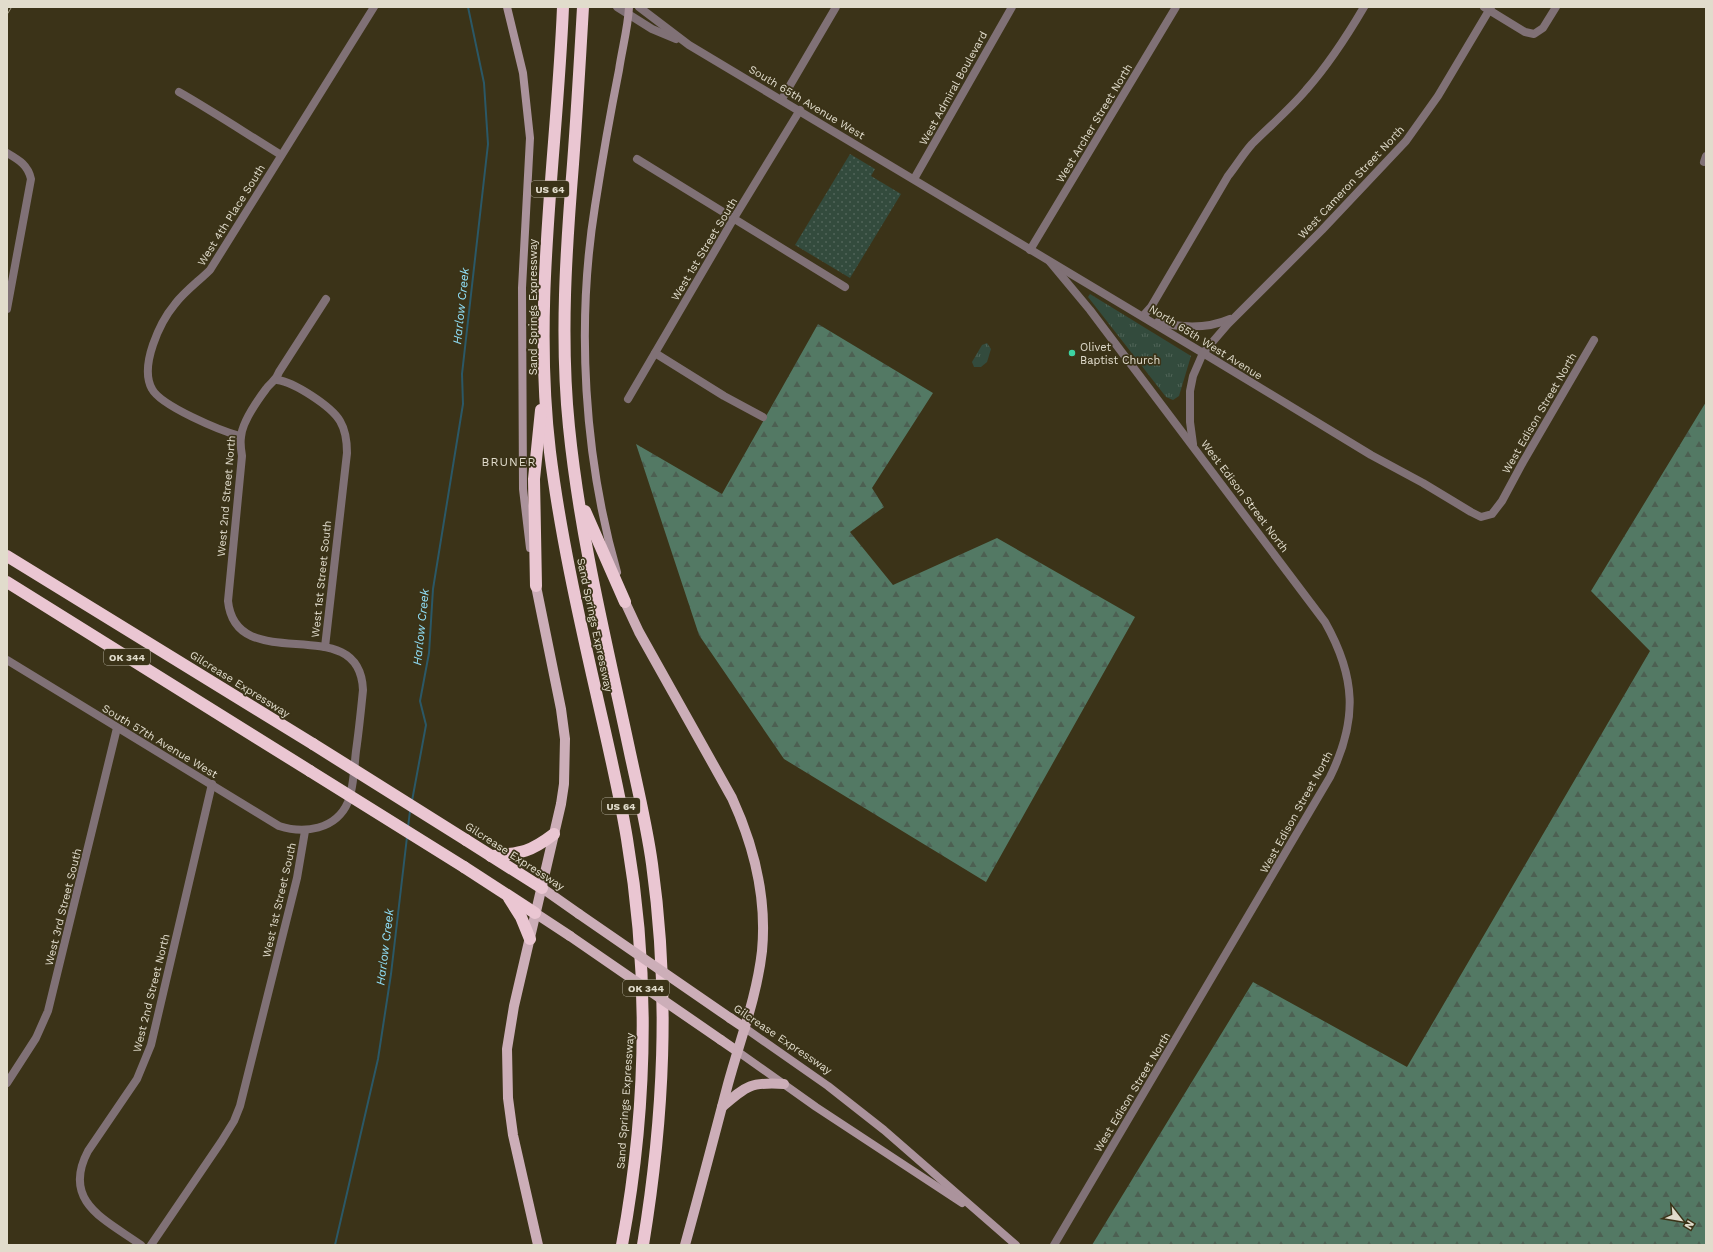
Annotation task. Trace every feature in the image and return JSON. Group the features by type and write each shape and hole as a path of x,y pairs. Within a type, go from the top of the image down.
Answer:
{"highway":[{"name":"Sand Springs Expressway","path":"563,7 545,251 545,371 550,450 559,509 585,642 619,796 638,916 643,1008 642,1071 634,1172 622,1245"},
{"name":"Sand Springs Expressway","path":"583,7 565,278 564,312 566,390 578,493 592,573 647,835 652,863 659,929 664,994 662,1083 657,1155 643,1245"},
{"path":"536,586 534,478 545,371"},
{"path":"578,493 625,602"},
{"name":"Gilcrease Expressway","path":"9,557 313,744 542,888"},
{"name":"Gilcrease Expressway","path":"7,582 464,867 535,913"},
{"path":"491,856 526,852 536,847 554,834"},
{"path":"508,895 521,917 530,939"}],"main road":[{"path":"508,7 523,73 530,138 522,288 522,489 536,586 561,709 565,739 564,784 510,1027 506,1072 508,1098 514,1135 538,1245"},
{"path":"629,11 595,207 589,251 586,317 586,369 590,439 601,512 625,602 639,632 732,798 743,821 755,858 762,916 762,951 744,1028 685,1245"},
{"name":"Gilcrease Expressway","path":"542,888 828,1086 914,1156 1016,1245"},
{"name":"Gilcrease Expressway","path":"535,913 906,1168 983,1217"},
{"path":"722,1107 748,1087 762,1083 784,1084"}],"street":[{"name":"West 4th Place South","path":"240,436 227,433 172,407 160,399 152,390 149,381 150,359 155,337 176,302 210,270 374,7"},
{"name":"South 65th Avenue West","path":"617,7 629,11 652,29 689,45"},
{"name":"South 65th Avenue West","path":"638,7 689,45 914,179"},
{"path":"782,99 836,7"},
{"name":"West Admiral Boulevard","path":"914,179 1012,7"},
{"name":"West Archer Street North","path":"1030,250 1176,7"},
{"path":"1144,316 1151,307 1228,176 1255,142 1306,90 1323,69 1348,34 1364,7"},
{"path":"1488,8 1525,32 1537,33 1544,28 1556,7"},
{"name":"West Cameron Street North","path":"1194,446 1190,422 1190,391 1192,376 1203,353 1235,317 1322,230 1406,141 1438,96 1488,8"},
{"path":"179,92 281,155"},
{"name":"West 1st Street South","path":"628,399 734,218 800,110"},
{"path":"7,153 23,163 29,171 31,179 10,276 7,309"},
{"path":"637,159 845,287"},
{"name":"North 65th West Avenue","path":"914,179 1050,262 1144,316 1318,424 1423,483 1471,512 1481,517 1489,516"},
{"name":"West Edison Street North","path":"1050,262 1090,310 1194,446 1325,622 1338,647 1346,670 1349,691 1350,719 1341,754 1330,777 1054,1245"},
{"name":"West 2nd Street North","path":"324,647 256,639 248,635 237,625 229,611 229,586 242,456 240,436 248,416 259,398 268,387 277,380 278,372 326,299"},
{"name":"West Cameron Street North","path":"1144,316 1171,325 1196,327 1215,325 1235,317"},
{"name":"West Edison Street North","path":"1489,516 1496,511 1502,501 1594,340"},
{"path":"655,353 724,396 763,417"},
{"name":"West 1st Street South","path":"151,1245 234,1121 240,1106 297,878 305,831 323,827 338,816 347,804 353,782 363,690 361,674 354,662 342,652 324,647 347,453 346,434 340,420 328,408 290,383 277,380"},
{"name":"South 57th Avenue West","path":"7,660 279,826 291,830 305,831"},
{"name":"West 3rd Street South","path":"7,1083 36,1038 44,1023 50,1005 117,728"},
{"name":"West 2nd Street North","path":"142,1245 88,1205 81,1193 80,1175 84,1160 137,1079 151,1045 212,784"}],"green space":[{"path":"850,154 875,169 871,176 901,194 850,278 795,245"},
{"path":"1090,294 1191,356 1179,396 1173,400 1166,397 1088,297"},
{"path":"818,324 933,393 872,488 884,507 850,532 893,585 997,538 1135,617 986,882 784,759 699,635 636,444 722,494"},
{"path":"987,343 991,349 987,362 981,367 974,367 972,362 982,345"},
{"path":"1706,402 1706,1245 1092,1245 1253,982 1407,1067 1650,651 1591,591"}],"waterway":[{"name":"Harlow Creek","path":"412,801 426,725 420,701 429,653 433,589 463,404 462,374 488,144 484,83 468,7"},
{"name":"Harlow Creek","path":"408,827 410,811"},
{"name":"Harlow Creek","path":"335,1245 378,1059 391,974 407,837"}],"railway":[{"path":"7,12 10,7"}],"place":[{"name":"Olivet Baptist Church","path":"1072,353"}],"district":[{"name":"BRUNER","path":"509,462"}]}
